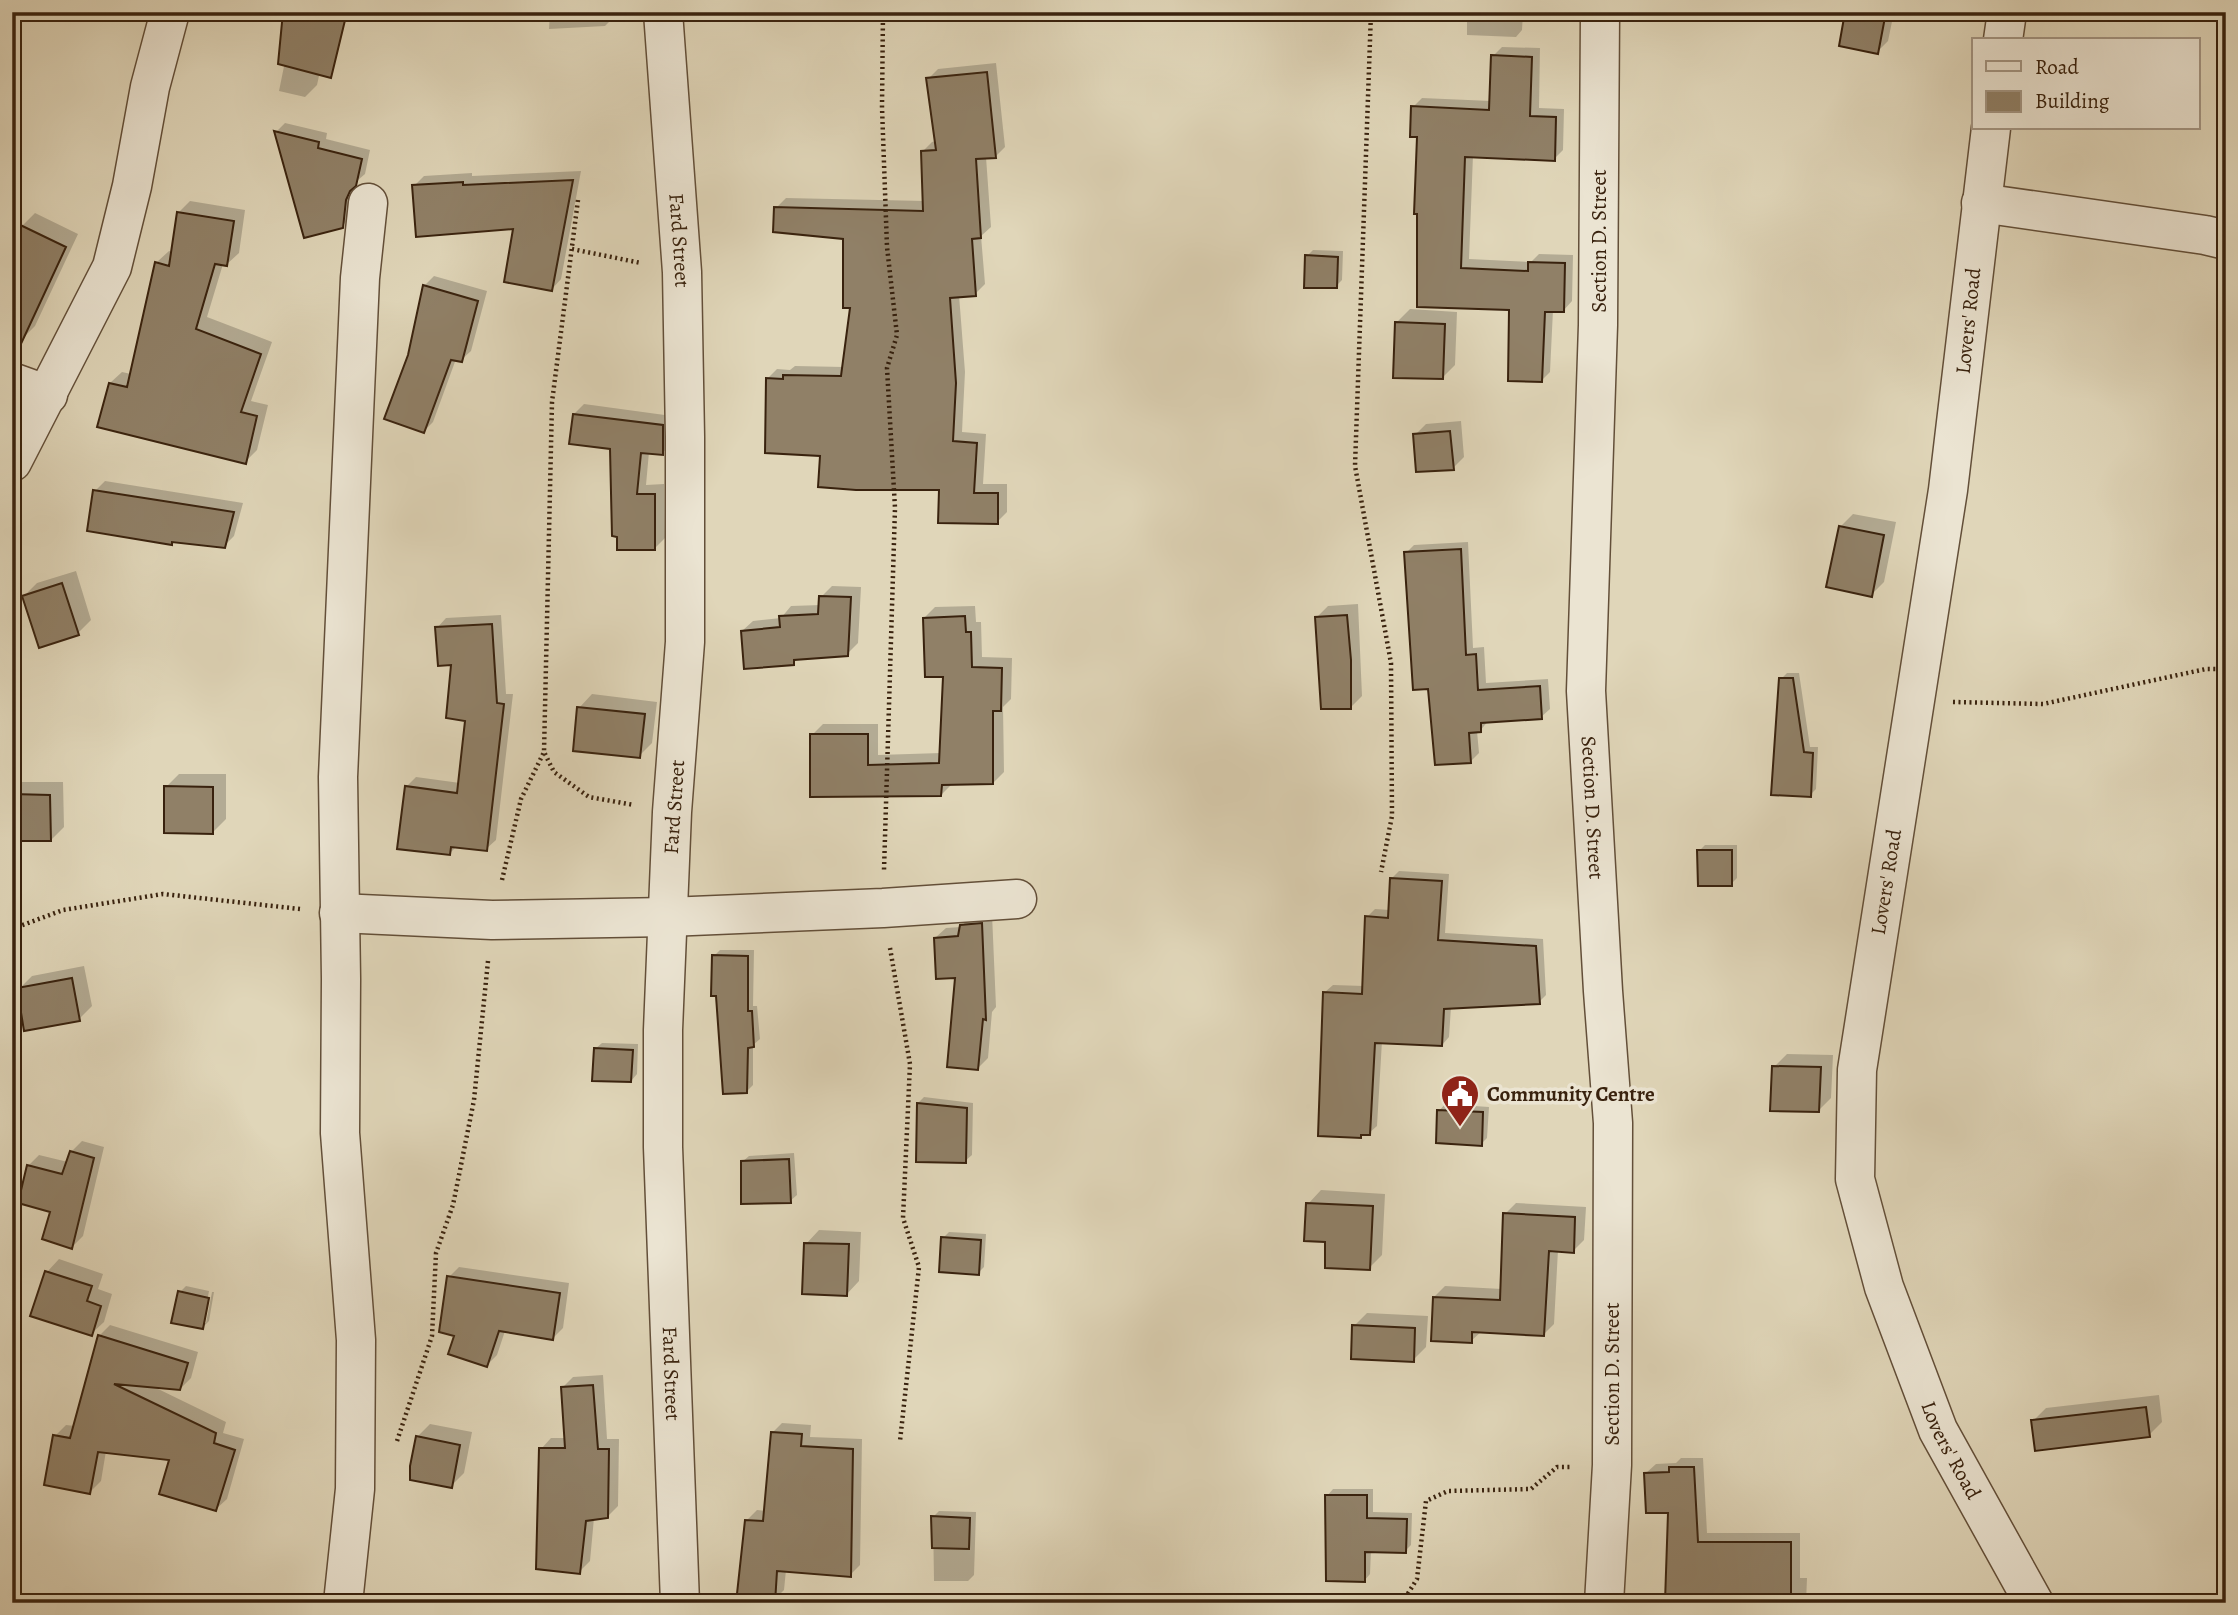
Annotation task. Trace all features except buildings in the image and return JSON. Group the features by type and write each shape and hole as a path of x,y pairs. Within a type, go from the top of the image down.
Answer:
{"street":[{"path":"12,462 112,267 132,186 150,87 170,12"},
{"name":"Fard Street","path":"663,12 682,272 685,642 672,812 663,1030 663,1147 680,1603"},
{"name":"Section D. Street","path":"1600,12 1598,325 1586,691 1613,1123 1612,1465 1604,1603"},
{"path":"2003,38 2007,12"},
{"name":"Lovers' Road","path":"1991,130 1948,490 1857,1070 1855,1178 1884,1286 1938,1430 2034,1603"},
{"path":"343,1603 355,1489 356,1340 340,1133 338,764 360,278 368,203"},
{"path":"1981,203 2226,240"},
{"path":"12,382 48,395"},
{"path":"339,914 492,920 667,917 883,908 1017,899"}],"path":[{"path":"883,12 882,107 887,247 897,335 887,368 895,508 883,908 910,1064 903,1218 919,1267 900,1441"},
{"path":"1371,12 1355,466 1391,663 1392,816 1381,872"},
{"path":"397,1443 432,1336 436,1253 453,1205 474,1100 492,920 521,799 544,752 552,402 578,200"},
{"path":"572,249 682,272"},
{"path":"1914,701 2043,704 2206,669 2226,669"},
{"path":"544,752 554,772 589,797 672,812"},
{"path":"12,929 63,911 163,894 339,914"},
{"path":"1402,1603 1417,1579 1426,1501 1448,1491 1531,1489 1557,1467 1612,1465"}],"place":[{"name":"Community Centre","path":"1460,1128"}]}
